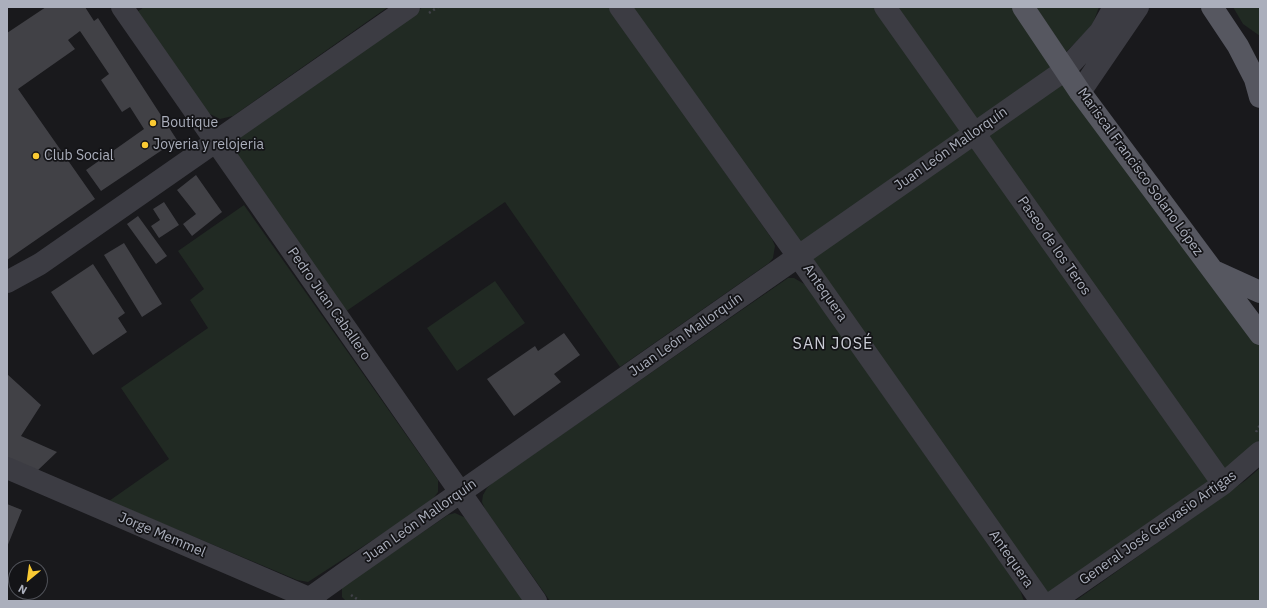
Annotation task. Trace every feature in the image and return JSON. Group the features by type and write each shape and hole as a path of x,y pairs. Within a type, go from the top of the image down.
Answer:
{"main road":[{"name":"Mariscal Francisco Solano López","path":"1023,7 1080,92 1260,334"},
{"path":"1212,7 1238,46 1254,79 1260,97"},
{"path":"1238,46 1260,56"},
{"path":"1213,271 1260,292"}],"street":[{"name":"Pedro Juan Caballero","path":"122,7 536,601"},
{"path":"7,282 40,264 410,7"},
{"name":"Antequera","path":"620,7 798,256 1041,601"},
{"name":"Paseo de los Teros","path":"885,7 1223,484"},
{"name":"Juan León Mallorquín","path":"312,600 460,492 1065,70 1100,32 1114,7"},
{"path":"1080,92 1138,7"},
{"name":"General José Gervasio Artigas","path":"1054,601 1223,484 1260,452"},
{"name":"Jorge Memmel","path":"7,468 312,600"}],"path":[{"path":"349,592 351,596 360,601"}],"shaded area":[{"path":"144,7 388,7 233,116 220,119 208,113 137,12"},
{"path":"423,7 609,7 772,239 775,246 773,258 769,263 620,367 505,202 345,312 234,151 235,144 244,131"},
{"path":"620,7 1023,7 1260,334 1260,452 1054,601"},
{"path":"1036,7 1099,7 1092,26 1066,52"},
{"path":"1233,7 1260,7 1260,36 1243,24"},
{"path":"244,205 438,480 438,492 430,503 308,582 297,580 109,501 169,459 121,388 208,328 190,300 204,289 178,251"},
{"path":"788,278 794,278 806,285 1020,590 1024,601 550,601 485,509 482,502 483,495 487,488 493,482"},
{"path":"495,281 525,323 457,371 427,328"},
{"path":"1260,468 1260,601 1075,601 1246,480"},
{"path":"455,513 468,519 526,601 346,601 342,597 342,587 448,515"}],"building":[{"name":"Club Social","path":"46,7 85,7 94,21 98,18 177,140 101,191 86,170 144,129 130,107 122,112 101,80 109,74 80,31 68,40 75,49 18,89 95,199 7,260 7,33"},
{"path":"196,175 222,212 192,236 183,224 196,214 177,190"},
{"path":"164,202 179,225 159,238 151,226 160,220 153,209"},
{"path":"138,216 167,256 156,264 127,224"},
{"path":"124,243 162,304 142,317 104,255"},
{"path":"93,264 125,313 118,318 127,332 93,355 51,292"},
{"path":"564,333 580,355 554,374 561,382 514,416 487,379 535,346 538,351"},
{"path":"7,374 41,405 21,436 57,452 37,471 7,461"},
{"path":"7,504 22,510 7,547"}],"place":[{"name":"Boutique","path":"153,123"},
{"name":"Joyeria y relojeria","path":"145,145"},
{"name":"Club Social","path":"36,156"}],"district":[{"name":"SAN JOSÉ","path":"833,344"}]}
